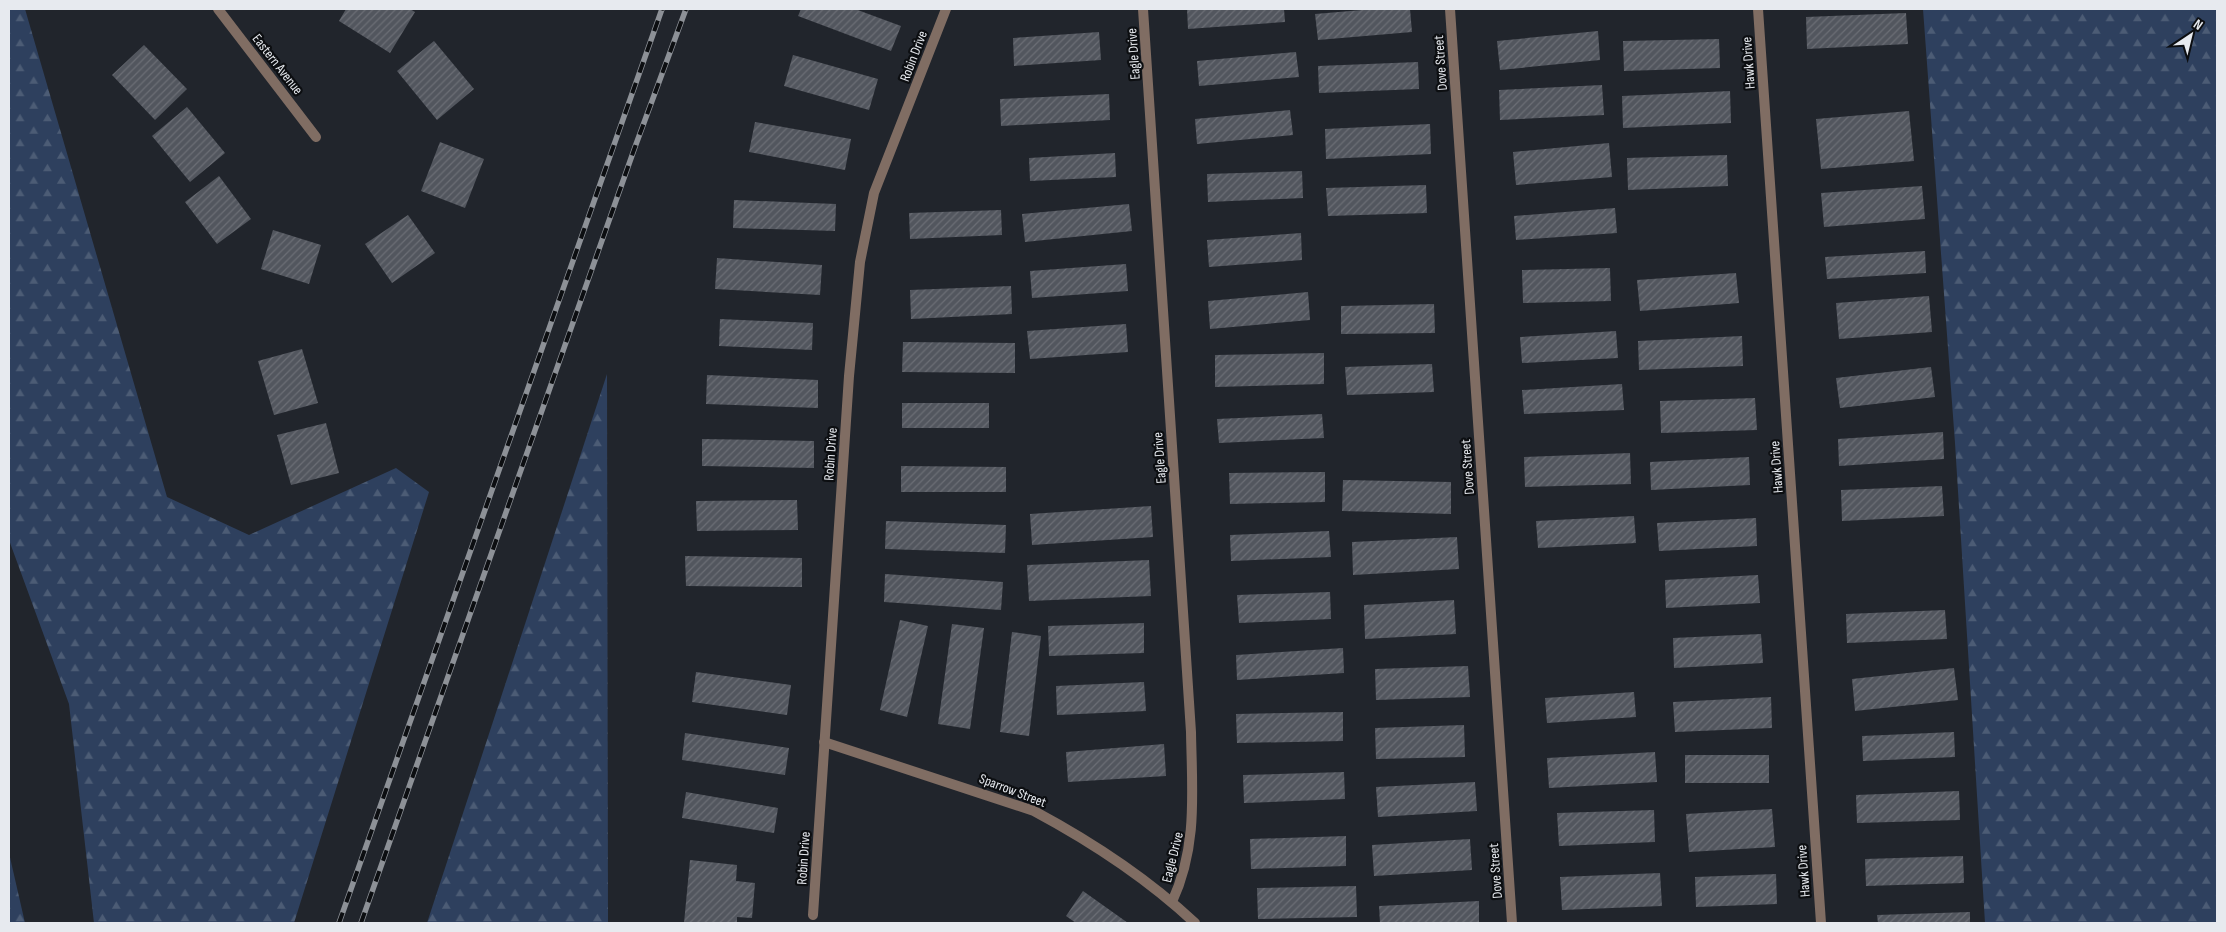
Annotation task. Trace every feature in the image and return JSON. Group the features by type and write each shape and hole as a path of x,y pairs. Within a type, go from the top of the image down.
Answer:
{"street":[{"name":"Eastern Avenue","path":"218,9 316,137"},
{"name":"Robin Drive","path":"813,915 849,376 860,262 874,193 946,9"},
{"name":"Eagle Drive","path":"1143,9 1191,732 1193,828 1182,881 1172,902"},
{"name":"Dove Street","path":"1450,9 1512,923"},
{"name":"Hawk Drive","path":"1758,9 1821,923"},
{"name":"Sparrow Street","path":"824,742 1034,811 1066,828 1172,902 1195,923"}],"green space":[{"path":"9,9 25,9 167,497 249,535 396,468 429,492 294,923 94,923 69,704 9,540"},
{"path":"1923,9 2217,9 2217,923 1985,923 1955,443"},
{"path":"607,374 608,923 427,923"},
{"path":"9,853 25,923 9,923"}],"building":[{"path":"346,9 410,9 415,12 390,53 339,21"},
{"path":"801,9 855,9 901,26 891,51 798,16"},
{"path":"1187,9 1284,9 1285,22 1188,29"},
{"path":"1374,9 1410,9 1412,32 1318,40 1315,14"},
{"path":"1906,13 1908,44 1807,49 1806,17"},
{"path":"1598,31 1600,60 1500,70 1497,41"},
{"path":"1099,32 1101,60 1014,66 1013,38"},
{"path":"1719,39 1720,68 1624,71 1623,41"},
{"path":"434,41 474,89 437,120 397,71"},
{"path":"144,45 187,89 155,120 112,75"},
{"path":"1296,52 1299,77 1199,86 1197,61"},
{"path":"793,55 878,79 869,110 784,86"},
{"path":"1418,62 1419,89 1319,93 1318,66"},
{"path":"1602,85 1604,115 1500,120 1499,90"},
{"path":"1730,91 1731,123 1623,128 1622,96"},
{"path":"1109,94 1110,120 1001,126 1000,99"},
{"path":"187,107 225,153 190,182 152,136"},
{"path":"1290,110 1293,135 1197,144 1195,119"},
{"path":"1909,111 1914,161 1821,169 1816,119"},
{"path":"755,122 851,139 845,170 749,152"},
{"path":"1430,124 1431,154 1326,159 1325,129"},
{"path":"440,142 484,159 465,208 421,191"},
{"path":"1609,143 1612,177 1516,185 1513,152"},
{"path":"1115,153 1116,177 1030,181 1029,158"},
{"path":"1727,155 1728,186 1628,190 1627,158"},
{"path":"1302,171 1303,198 1208,202 1207,174"},
{"path":"219,176 251,219 217,244 185,202"},
{"path":"1426,185 1427,213 1328,216 1326,188"},
{"path":"1922,186 1925,219 1824,227 1821,193"},
{"path":"734,200 836,204 835,231 733,228"},
{"path":"1129,204 1132,231 1025,242 1022,214"},
{"path":"1615,208 1617,233 1516,240 1514,216"},
{"path":"1001,210 1002,235 910,239 909,213"},
{"path":"408,215 435,253 392,283 365,244"},
{"path":"273,230 321,245 309,284 261,269"},
{"path":"1301,233 1302,260 1209,267 1207,240"},
{"path":"1925,251 1926,273 1827,279 1825,257"},
{"path":"717,258 822,265 820,295 715,289"},
{"path":"1126,264 1128,291 1032,298 1030,271"},
{"path":"1610,268 1611,301 1523,303 1522,270"},
{"path":"1736,273 1739,303 1640,311 1637,280"},
{"path":"1011,286 1012,314 911,319 910,290"},
{"path":"1308,292 1310,320 1210,329 1208,301"},
{"path":"1929,296 1932,332 1839,339 1836,303"},
{"path":"1434,304 1435,333 1341,334 1341,306"},
{"path":"720,319 813,323 812,350 719,346"},
{"path":"1126,324 1128,352 1030,359 1027,331"},
{"path":"1616,331 1618,358 1522,363 1520,337"},
{"path":"1742,336 1743,366 1639,370 1638,341"},
{"path":"903,342 1015,343 1015,373 902,372"},
{"path":"302,349 318,403 274,415 258,361"},
{"path":"1324,353 1324,384 1215,387 1215,355"},
{"path":"1432,364 1434,392 1347,395 1345,367"},
{"path":"1931,367 1935,397 1840,408 1836,378"},
{"path":"707,375 818,380 818,408 706,404"},
{"path":"1622,384 1624,410 1524,414 1522,390"},
{"path":"1755,398 1757,430 1661,433 1660,401"},
{"path":"902,403 989,403 989,428 902,428"},
{"path":"1322,414 1324,438 1219,443 1217,419"},
{"path":"326,423 339,473 291,485 277,435"},
{"path":"1943,432 1944,459 1839,466 1838,439"},
{"path":"702,439 814,441 814,468 702,466"},
{"path":"1630,453 1631,484 1525,487 1524,457"},
{"path":"1749,457 1750,485 1651,490 1650,462"},
{"path":"901,466 1006,467 1006,492 901,492"},
{"path":"1325,472 1325,502 1230,504 1229,473"},
{"path":"1343,480 1451,482 1451,514 1342,511"},
{"path":"1942,486 1944,516 1842,521 1841,490"},
{"path":"797,500 798,530 697,531 696,501"},
{"path":"1151,506 1153,537 1032,545 1030,514"},
{"path":"1634,516 1636,543 1538,548 1536,521"},
{"path":"1756,518 1757,546 1659,551 1657,523"},
{"path":"886,521 1006,525 1005,553 885,549"},
{"path":"1329,531 1331,557 1231,561 1230,535"},
{"path":"1457,537 1459,569 1353,575 1352,542"},
{"path":"685,556 802,558 802,587 686,586"},
{"path":"1149,560 1151,596 1029,601 1027,565"},
{"path":"885,574 1003,582 1001,610 884,602"},
{"path":"1758,575 1760,603 1666,608 1665,580"},
{"path":"1330,592 1331,619 1239,623 1237,595"},
{"path":"1454,600 1456,634 1365,639 1364,605"},
{"path":"1945,610 1947,639 1847,643 1846,614"},
{"path":"900,620 928,626 907,717 880,710"},
{"path":"1144,623 1144,653 1049,656 1048,626"},
{"path":"952,624 984,628 970,729 938,724"},
{"path":"1012,632 1041,636 1029,736 1000,732"},
{"path":"1761,634 1763,663 1674,668 1673,638"},
{"path":"1343,648 1344,673 1237,680 1236,655"},
{"path":"1468,666 1470,697 1376,700 1375,669"},
{"path":"1954,668 1958,700 1855,711 1852,679"},
{"path":"696,672 791,685 787,715 692,702"},
{"path":"1144,682 1146,711 1057,715 1056,686"},
{"path":"1634,692 1636,717 1547,723 1545,698"},
{"path":"1771,697 1772,728 1675,732 1673,702"},
{"path":"1343,712 1343,741 1237,743 1236,714"},
{"path":"1464,725 1465,757 1376,759 1375,728"},
{"path":"1954,732 1955,757 1863,761 1862,736"},
{"path":"685,733 789,748 785,775 682,760"},
{"path":"1164,744 1166,776 1068,782 1066,752"},
{"path":"1655,752 1657,782 1549,788 1547,758"},
{"path":"1685,755 1769,755 1769,783 1685,783"},
{"path":"1344,772 1345,799 1244,803 1243,775"},
{"path":"1475,782 1477,811 1378,817 1376,787"},
{"path":"1959,791 1960,820 1857,823 1856,795"},
{"path":"686,792 778,808 774,833 682,818"},
{"path":"1772,809 1775,847 1689,852 1686,814"},
{"path":"1654,810 1655,842 1559,846 1557,813"},
{"path":"1346,836 1346,866 1251,869 1250,839"},
{"path":"1470,839 1472,870 1374,876 1372,845"},
{"path":"1963,856 1964,883 1866,886 1865,859"},
{"path":"690,860 737,865 736,881 755,883 752,918 737,917 737,923 684,923"},
{"path":"1660,873 1662,906 1562,910 1560,877"},
{"path":"1776,874 1777,904 1696,907 1695,877"},
{"path":"1356,886 1357,917 1258,919 1257,888"},
{"path":"1083,891 1128,923 1076,923 1066,916"},
{"path":"1479,901 1479,923 1380,923 1379,906"},
{"path":"1970,912 1970,923 1878,923 1877,915"}],"railway":[{"path":"339,923 662,9"},
{"path":"361,923 635,147 686,9"}]}
